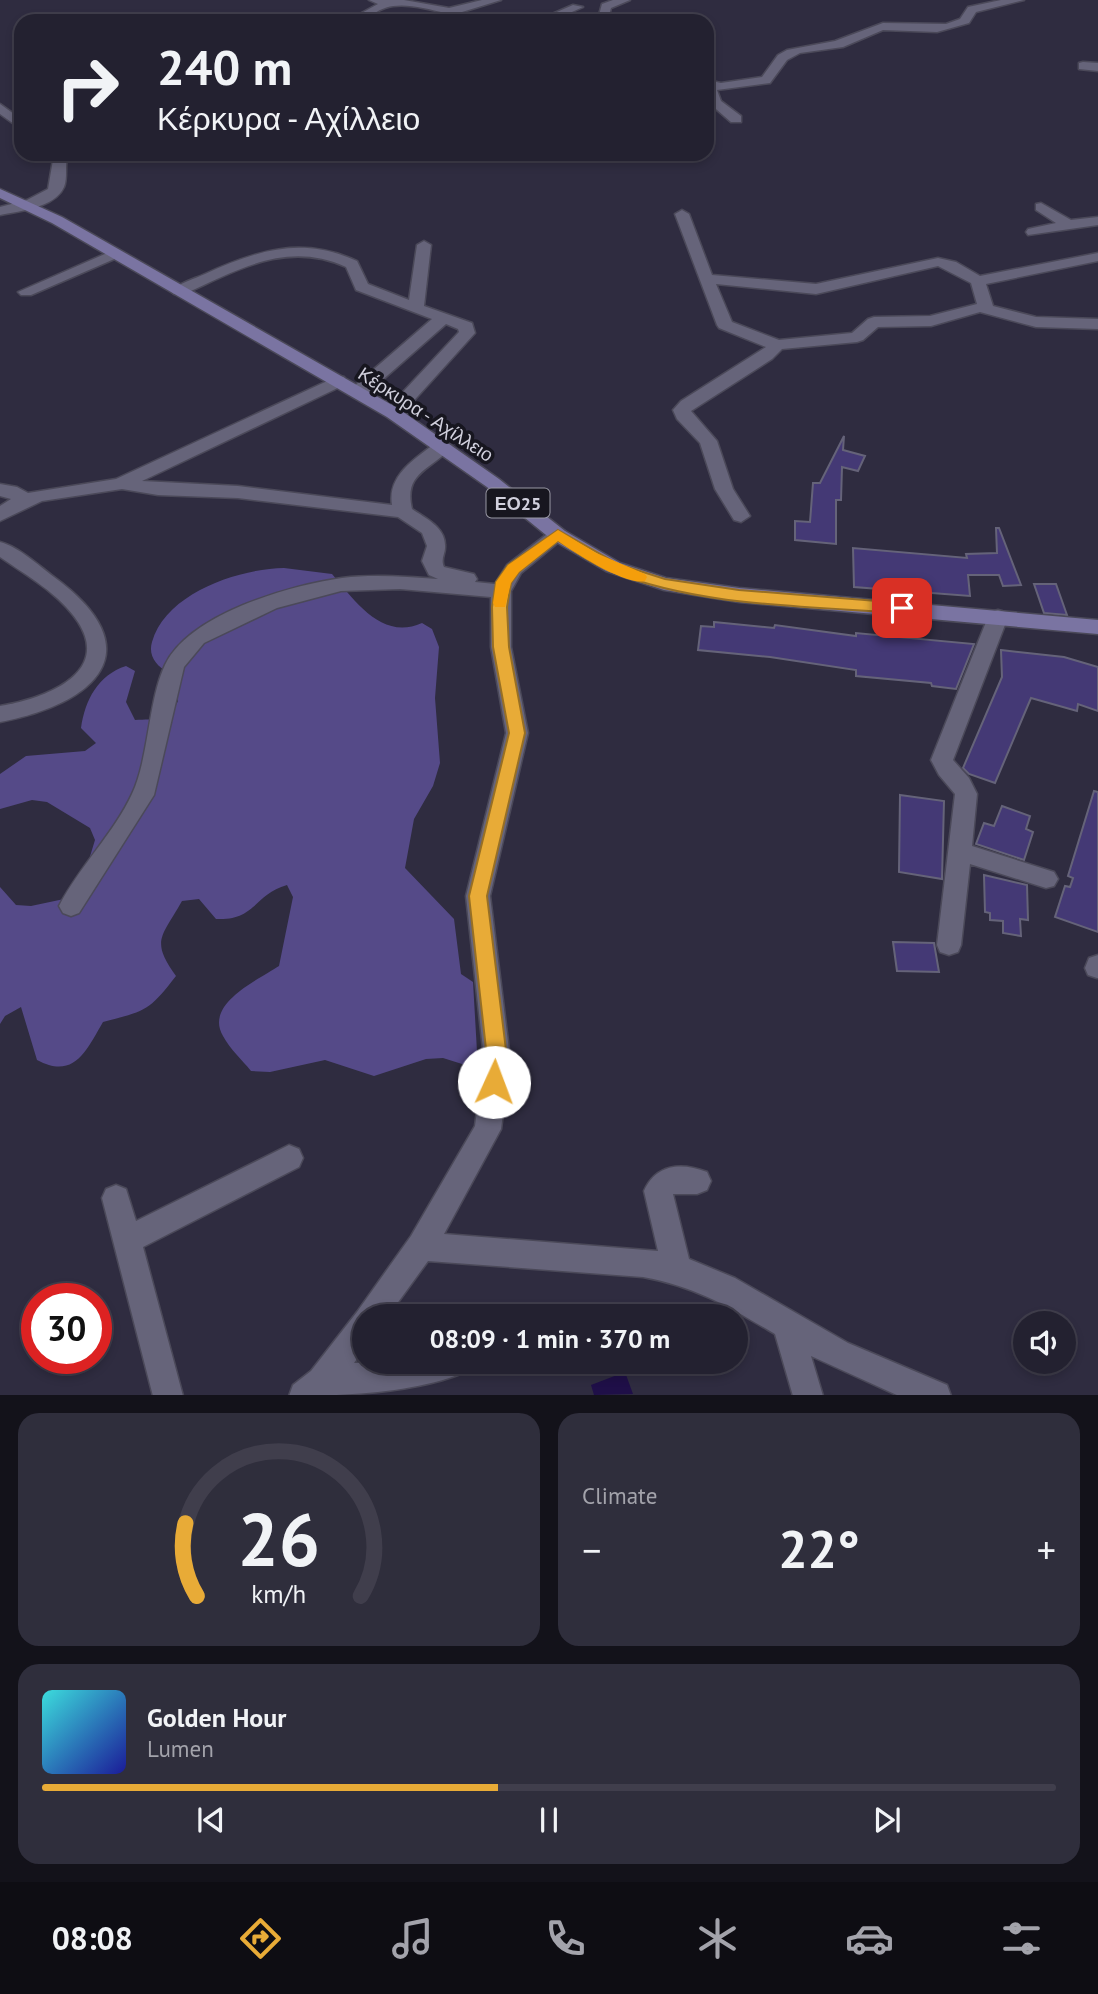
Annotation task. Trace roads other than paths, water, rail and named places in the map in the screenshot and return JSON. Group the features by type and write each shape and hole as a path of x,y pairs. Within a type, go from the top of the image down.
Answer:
{"main road":[{"name":"Κέρκυρα - Αχίλλειο","path":"0,193 27,204 393,413 443,446 558,535 613,567 638,577 739,595 1098,626"}],"street":[{"path":"450,11 495,0"},
{"path":"605,14 606,6 624,0"},
{"path":"714,86 766,80 786,55 839,44 872,29 888,26 946,28 965,21 972,9 1018,0"},
{"path":"365,14 386,1 416,4 460,14"},
{"path":"555,14 573,4"},
{"path":"1083,66 1098,66"},
{"path":"714,101 736,119"},
{"path":"0,108 14,119"},
{"path":"0,211 45,198 55,190 58,161"},
{"path":"1041,207 1068,225"},
{"path":"682,214 725,325 778,345 857,337 874,322 931,321 983,307 1036,322 1098,324"},
{"path":"1033,232 1098,221"},
{"path":"416,308 424,245"},
{"path":"179,291 251,260 292,249 306,249 347,261 356,268 361,287 466,326 468,331 402,377 357,393"},
{"path":"26,292 114,254"},
{"path":"978,281 1098,257"},
{"path":"706,279 816,289 938,262 951,265 978,281 985,302 983,307"},
{"path":"393,413 402,377 443,318"},
{"path":"741,516 724,489 708,441 682,412 687,405 766,356 778,345"},
{"path":"0,515 24,499 122,483 338,382"},
{"path":"403,512 398,497 400,487 443,446"},
{"path":"122,483 158,489 238,492 403,512 429,529 436,546 432,561 436,571 459,579 502,587"},
{"path":"0,490 11,491 24,499"},
{"path":"379,1304 421,1246 488,1129 497,1058 478,896 517,733 501,647 502,587 527,556 558,535"},
{"path":"0,548 62,592 78,608 96,634 99,648 94,667 83,680 66,692 35,708 0,714"},
{"path":"71,906 143,795 174,667 180,654 198,637 256,608 341,585 370,583 502,587"},
{"path":"949,945 966,792 944,767 942,760 998,617"},
{"path":"961,852 1046,879"},
{"path":"128,1240 289,1158"},
{"path":"677,1269 658,1191 666,1181 697,1181"},
{"path":"116,1198 168,1395"},
{"path":"421,1246 643,1263 677,1269 725,1288 837,1354 936,1395"},
{"path":"788,1327 808,1395"},
{"path":"313,1389 352,1339"},
{"path":"313,1389 396,1374"}]}
